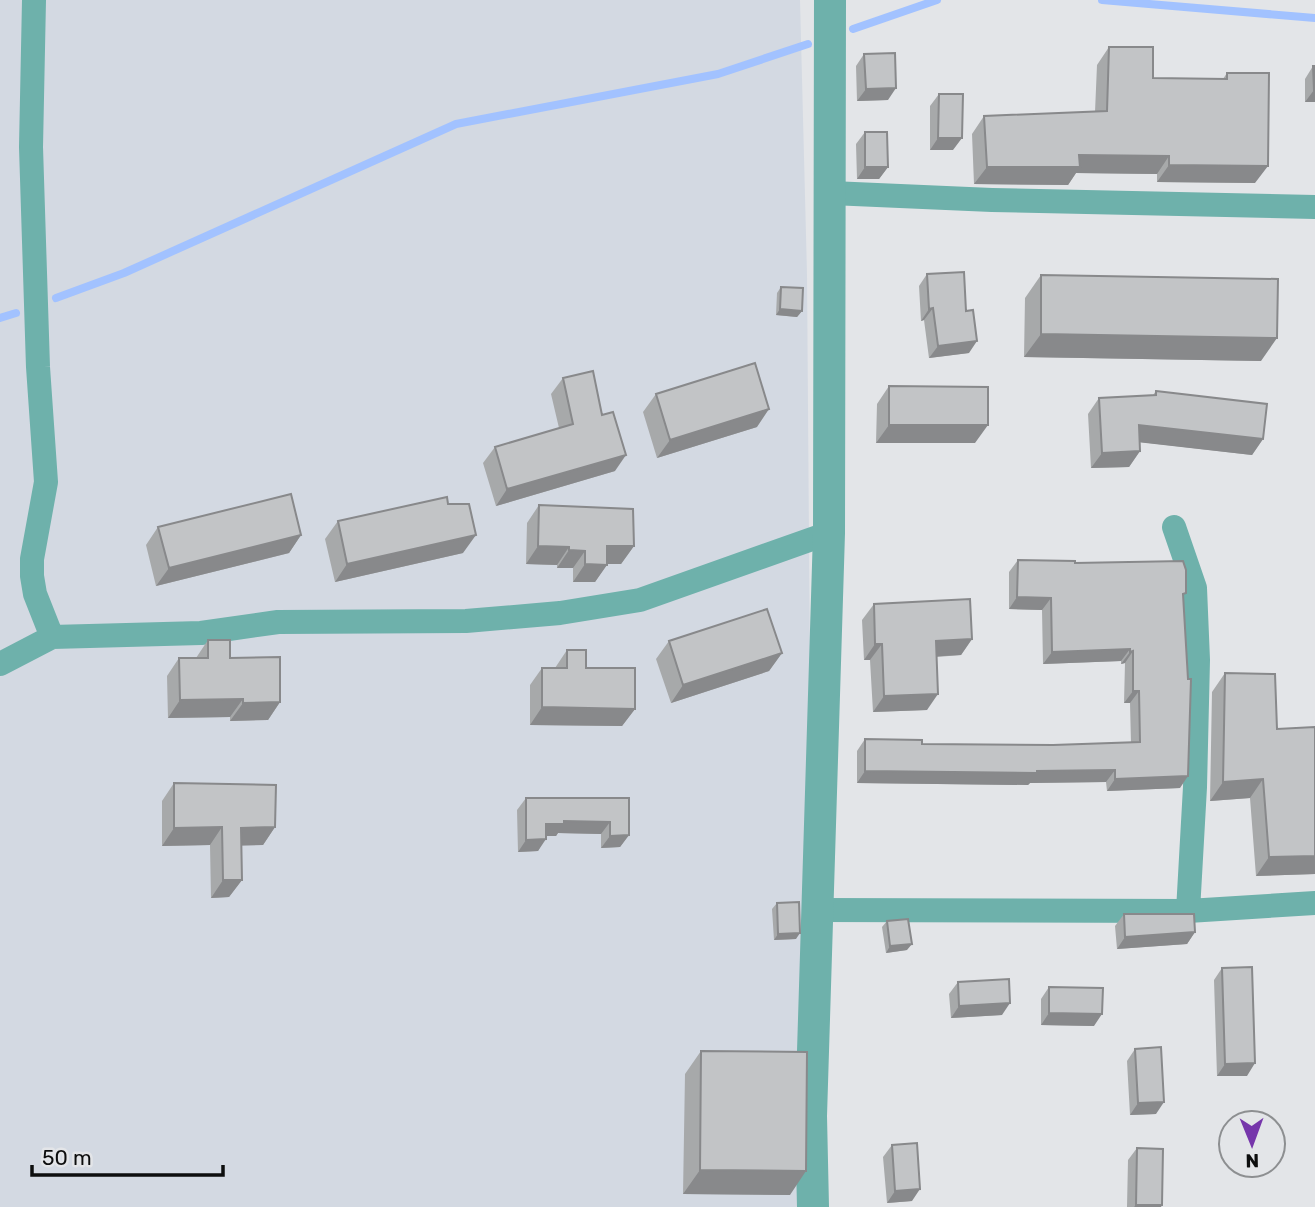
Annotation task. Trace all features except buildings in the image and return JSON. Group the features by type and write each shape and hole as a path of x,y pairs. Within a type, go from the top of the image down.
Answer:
{"street":[{"path":"34,0 31,147 38,367 46,482 32,559 32,576 34,594 52,637"},
{"path":"813,1207 811,1116 829,533 830,0"},
{"path":"831,193 992,200 1315,207"},
{"path":"1174,527 1195,588 1198,660 1188,911"},
{"path":"0,663 52,637 201,633 278,622 466,621 560,612 640,600 829,533"},
{"path":"818,910 1188,911 1315,903"}],"shaded area":[{"path":"0,0 800,0 807,274 814,1207 0,1207"}],"waterway":[{"path":"853,29 937,0"},
{"path":"1102,0 1315,18"},
{"path":"56,298 124,273 456,124 718,74 808,44"},
{"path":"0,318 16,313"}]}
